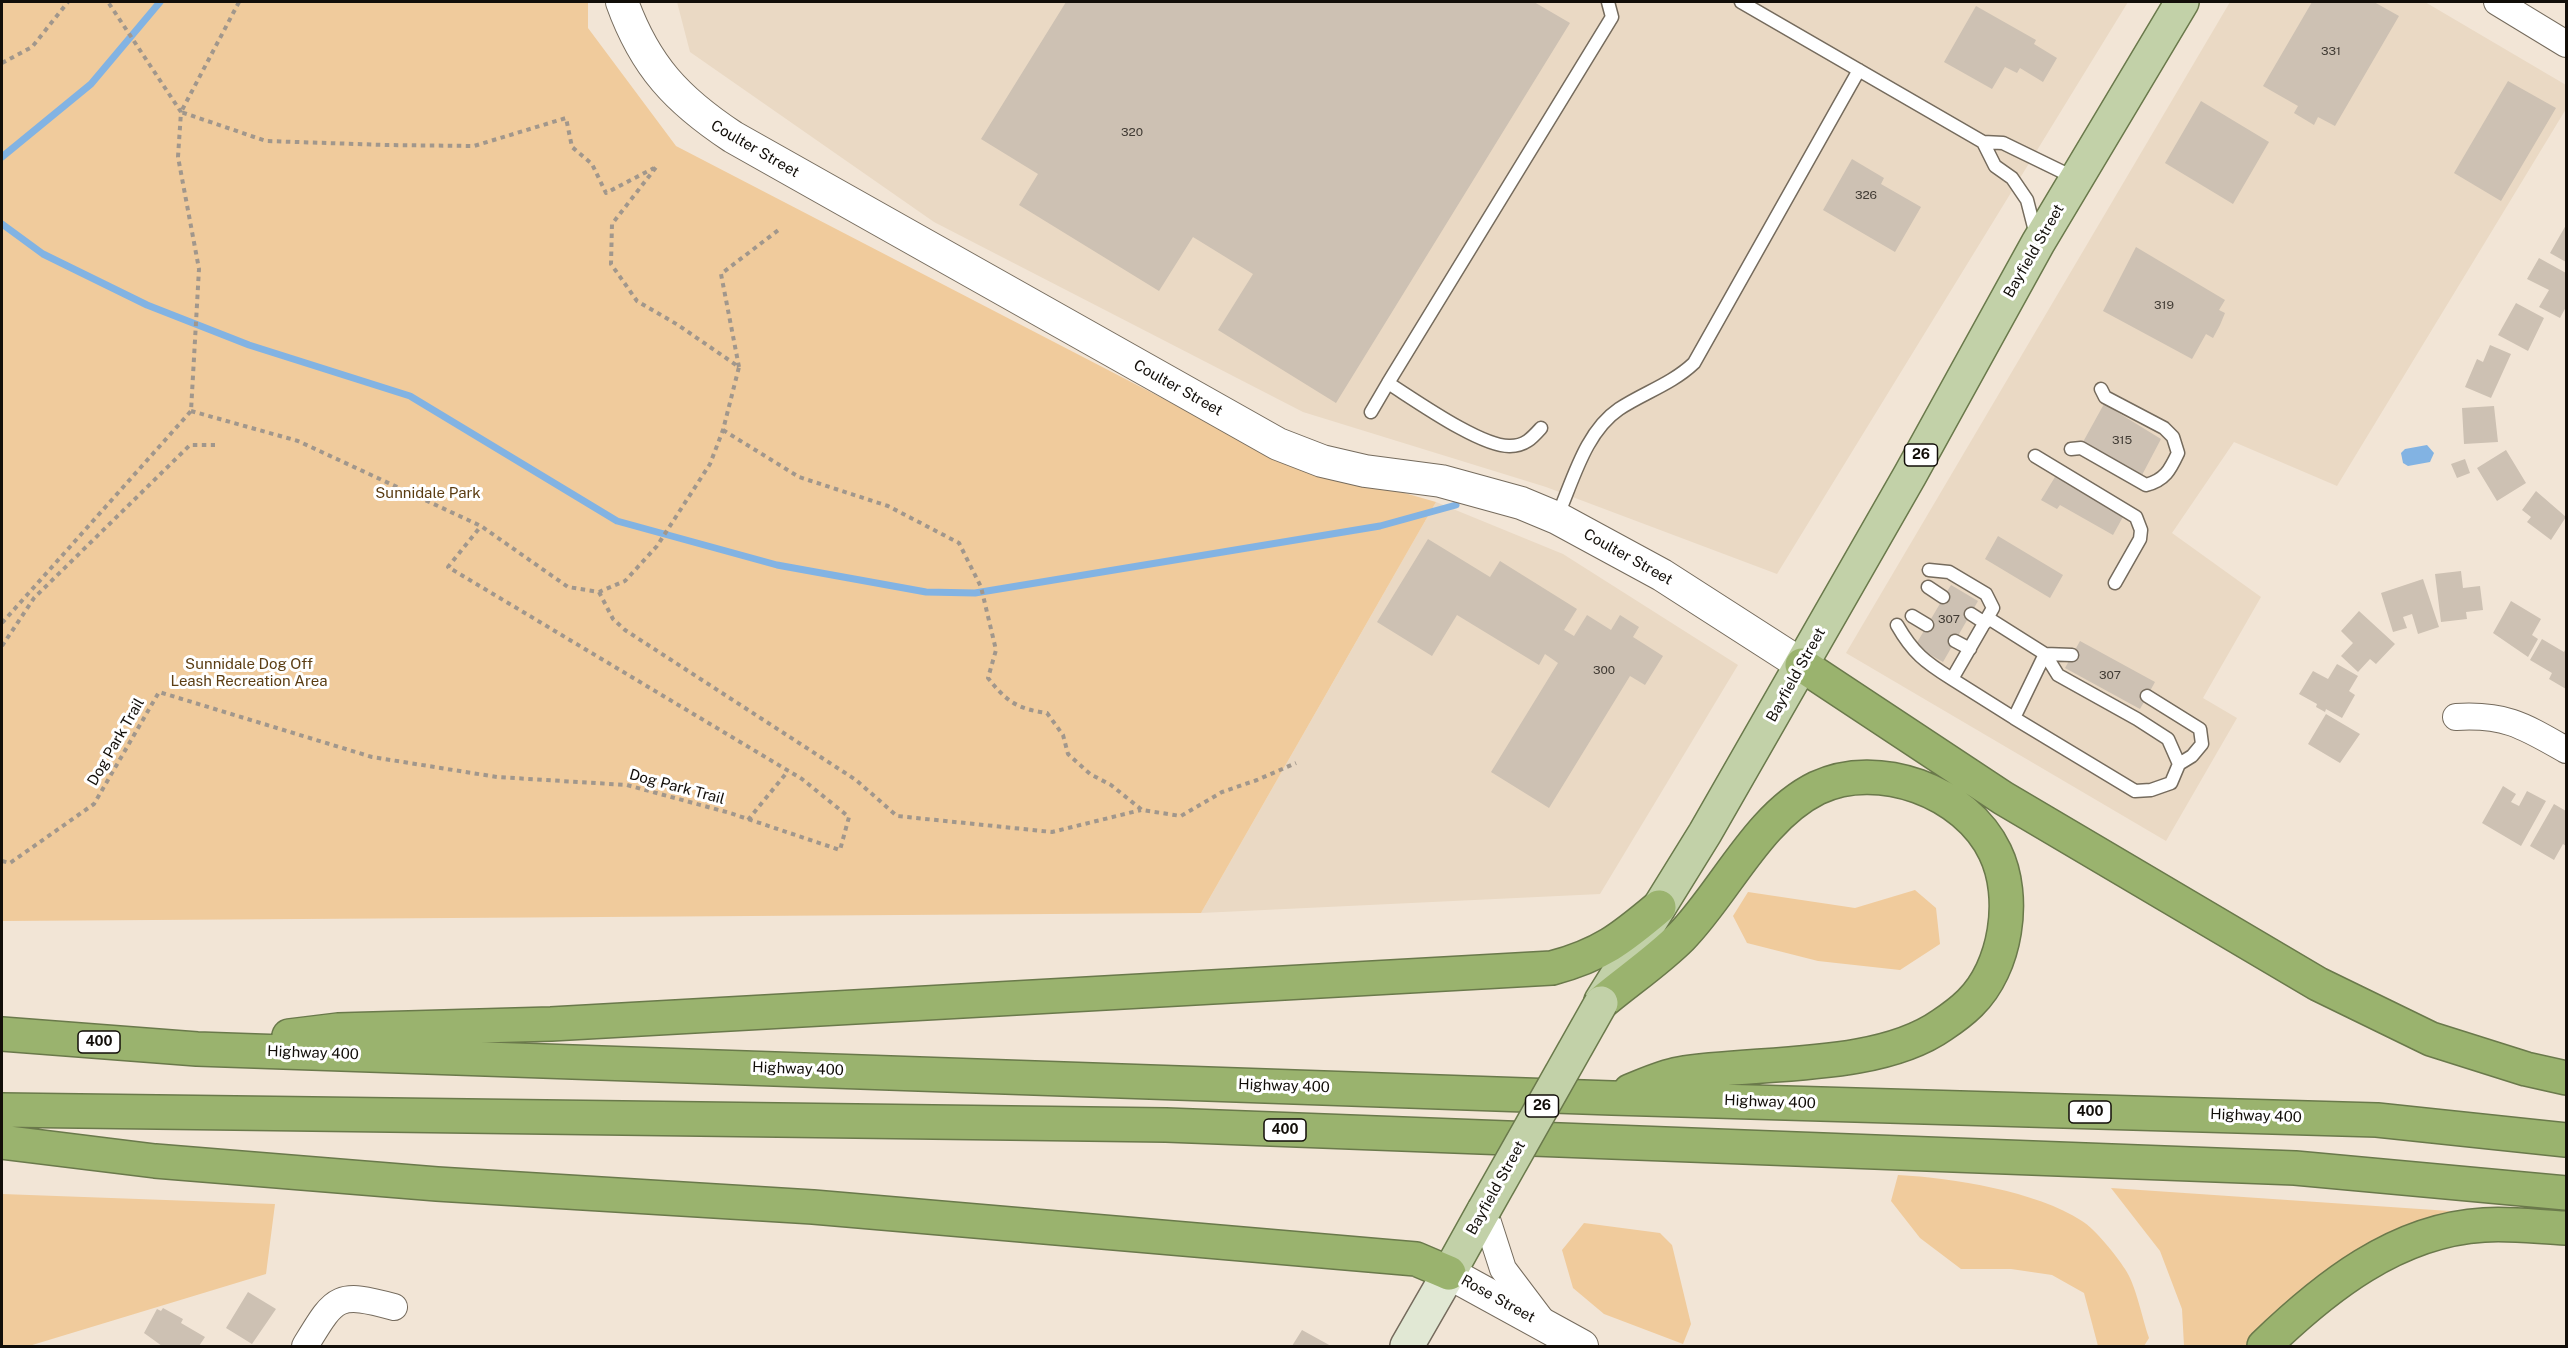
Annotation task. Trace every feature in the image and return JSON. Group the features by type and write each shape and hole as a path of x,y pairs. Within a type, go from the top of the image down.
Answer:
{"highway":[{"path":"1802,665 2003,798 2318,984 2431,1039 2526,1069 2566,1078"},
{"path":"1600,1003 1681,937 1756,842 1786,811 1817,788 1855,778 1896,779 1938,794 1970,817 1995,852 2006,889 2003,941 1989,975 1971,1002 1940,1027 1895,1047 1849,1056 1676,1074 1612,1098"},
{"path":"197,1049 338,1030 551,1024 1552,968 1587,959 1619,941 1659,907"},
{"name":"Highway 400","path":"2,1034 197,1049 1612,1098 2377,1120 2566,1140"},
{"name":"400","path":"2,1110 1178,1126 2295,1168 2566,1193"},
{"path":"2,1142 155,1161 437,1184 813,1207 1416,1259 1449,1273"},
{"path":"2264,1347 2304,1308 2347,1275 2411,1242 2447,1230 2483,1225 2566,1228"}],"main road":[{"name":"Bayfield Street","path":"1407,1347 1600,1003 1705,833 1802,665 2038,243 2182,2"}],"street":[{"name":"Coulter Street","path":"622,2 643,51 667,84 696,113 733,137 1278,444 1322,461 1365,471 1441,481 1482,491 1521,503 1557,518 1662,575 1802,665"},
{"path":"2506,4 2566,44"},
{"path":"2456,717 2485,715 2517,722 2566,750"},
{"name":"Rose Street","path":"1484,1210 1503,1269 1546,1326"},
{"name":"Rose Street","path":"1449,1273 1582,1347"},
{"path":"305,1347 328,1310 340,1299 360,1297 394,1306"}],"lane":[{"path":"1371,412 1612,17 1608,2"},
{"path":"1749,3 1983,142 2003,143 2076,178"},
{"path":"1557,518 1596,430 1618,410 1680,376 1694,363 1859,70"},
{"path":"1983,142 1995,166 2012,178 2027,200 2038,243"},
{"path":"1388,383 1484,441 1510,447 1530,442 1540,428"},
{"path":"2071,449 2081,448 2146,485 2161,481 2172,468 2178,453 2173,437 2163,429 2105,397 2101,389"},
{"path":"2035,456 2136,517 2141,530 2140,539 2115,583"},
{"path":"1929,570 1948,572 1986,594 1993,608 1952,679"},
{"path":"1928,587 1943,597"},
{"path":"1971,614 1986,620 2045,654 2072,655"},
{"path":"1912,616 1927,625"},
{"path":"1897,625 1908,645 1922,661 2135,791 2151,790 2171,783 2179,765 2192,756 2202,744 2200,729 2147,696"},
{"path":"1955,641 1970,649"},
{"path":"2014,718 2045,654"},
{"path":"2045,654 2058,675 2168,739 2179,765"}],"path":[{"path":"2,63 32,47 68,2"},
{"path":"108,2 181,112 266,141 474,146 566,118 572,147 592,164 606,193 657,166 612,224 611,264 637,301 678,325 739,367"},
{"path":"2,623 191,411 199,269 178,157 181,112 239,2"},
{"path":"191,411 297,441 481,526 568,587 599,592 625,581 657,546 671,520 710,464 723,430 739,367 721,274 781,228"},
{"path":"723,430 799,477 888,506 959,543 981,587 996,651 988,678 1004,699 1027,711 1047,713 1063,735 1068,754 1090,774 1111,785 1142,810"},
{"path":"2,646 34,598 190,445 215,445"},
{"name":"Dog Park Trail","path":"2,861 10,863 93,804 159,692 372,757 497,777 627,785 748,820 840,850 849,818 788,771 448,567 481,526"},
{"path":"599,592 613,619 625,630 855,780 897,816 1052,832 1142,810 1181,816 1222,792 1296,763"},
{"path":"748,820 788,771"}],"shaded area":[{"path":"677,2 2128,2 1777,574 1546,487 1303,412 934,222 690,52"},
{"path":"2230,2 2425,2 2566,85 2566,109 2337,486 2234,442 2172,533 2261,597 2203,698 2237,718 2166,841 1846,653"},
{"path":"1436,502 1563,554 1738,665 1600,894 1201,913"}],"green space":[{"name":"Sunnidale Park","path":"2,2 588,2 588,28 676,146 1272,455 1436,502 1201,913 2,921"},
{"path":"1915,890 1936,908 1940,944 1900,970 1818,961 1747,943 1733,916 1748,892 1855,908"},
{"path":"1898,1175 1943,1179 2018,1194 2042,1202 2082,1221 2105,1243 2129,1276 2149,1338 2144,1346 2098,1346 2084,1293 2052,1275 2011,1269 1961,1269 1920,1238 1891,1201"},
{"path":"2111,1188 2464,1212 2281,1314 2246,1346 2184,1346 2182,1309 2160,1251"},
{"path":"2,1194 275,1204 266,1274 29,1346 2,1346"},
{"path":"1584,1223 1660,1233 1672,1245 1691,1324 1683,1344 1604,1314 1573,1288 1562,1250"}],"water":[{"path":"2427,445 2434,453 2430,462 2408,466 2403,463 2401,453 2405,449"}],"building":[{"path":"1066,2 1534,2 1570,23 1336,403 1218,330 1253,274 1193,237 1159,291 1019,205 1038,174 981,139"},
{"path":"2312,2 2374,2 2399,16 2335,126 2318,117 2314,125 2294,113 2298,106 2263,86"},
{"path":"1976,6 2036,40 2034,44 2057,58 2043,82 2020,68 2017,73 2005,67 1992,89 1944,62"},
{"path":"2508,81 2556,108 2501,201 2454,173"},
{"path":"2201,101 2269,142 2233,204 2165,163"},
{"path":"1852,159 1884,178 1881,184 1921,207 1895,252 1823,210"},
{"path":"2566,225 2566,262 2550,253"},
{"path":"2136,247 2225,300 2219,310 2225,313 2213,338 2206,334 2192,359 2103,311"},
{"path":"2539,258 2566,273 2566,307 2560,318 2539,307 2549,290 2527,279"},
{"path":"2516,303 2544,318 2528,351 2498,335"},
{"path":"2490,345 2511,354 2491,398 2465,387 2477,359 2483,362"},
{"path":"2104,404 2161,439 2142,475 2083,442"},
{"path":"2494,406 2498,442 2464,444 2462,408"},
{"path":"2506,450 2526,483 2497,501 2477,468"},
{"path":"2465,459 2470,473 2457,478 2451,464"},
{"path":"2058,472 2124,515 2113,535 2060,505 2057,509 2041,500"},
{"path":"2536,491 2566,517 2551,540 2527,522 2531,517 2522,510"},
{"path":"1998,536 2063,575 2050,598 1985,559"},
{"path":"1428,539 1490,577 1500,561 1577,609 1564,630 1574,636 1587,615 1611,630 1620,615 1639,627 1633,637 1663,656 1645,685 1630,676 1549,808 1491,772 1558,663 1545,654 1539,665 1457,615 1432,656 1377,622"},
{"path":"2461,571 2463,588 2480,586 2483,610 2466,612 2467,619 2441,622 2435,574"},
{"path":"2423,579 2439,627 2418,634 2412,614 2403,617 2407,628 2393,632 2381,593"},
{"path":"1951,585 1978,601 1943,662 1915,646"},
{"path":"2511,601 2541,619 2532,635 2538,639 2528,657 2493,633"},
{"path":"2359,611 2395,644 2376,664 2370,659 2358,672 2341,656 2353,643 2341,631"},
{"path":"2542,639 2564,652 2566,648 2566,689 2549,679 2552,673 2530,660"},
{"path":"2080,641 2155,682 2140,709 2065,668"},
{"path":"2337,664 2358,676 2349,691 2355,695 2342,718 2326,709 2325,712 2316,707 2317,704 2299,694 2313,671 2328,679"},
{"path":"2326,714 2360,734 2340,763 2308,744"},
{"path":"2503,786 2516,794 2511,802 2519,806 2527,791 2546,801 2521,846 2482,823"},
{"path":"2554,804 2566,811 2566,846 2563,844 2554,860 2530,846"},
{"path":"248,1292 276,1309 252,1344 226,1328"},
{"path":"163,1308 183,1319 181,1323 205,1337 199,1346 162,1346 144,1333 157,1309 161,1311"},
{"path":"1302,1330 1331,1346 1292,1346"}],"waterway":[{"path":"2,157 91,84 160,2"},
{"path":"2,224 43,254 147,305 249,345 410,396 617,521 777,565 926,592 975,593 1380,526 1456,505"}],"park label":[{"name":"Sunnidale Dog Off Leash Recreation Area","path":"249,672"}]}
